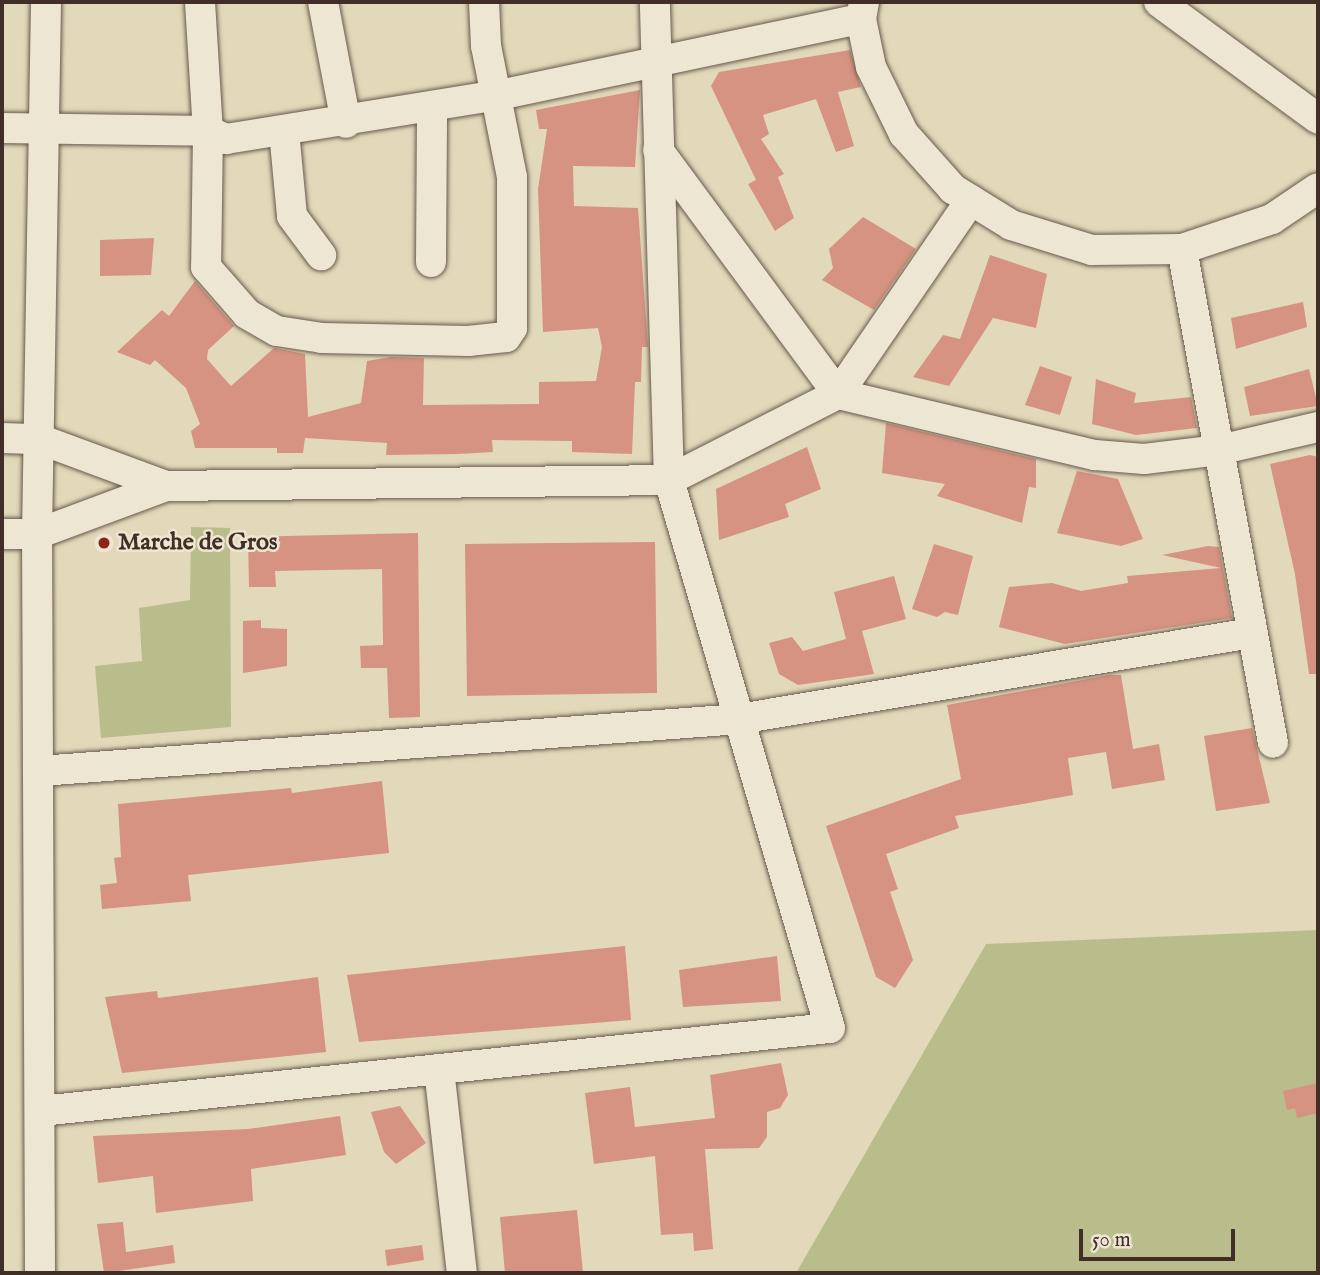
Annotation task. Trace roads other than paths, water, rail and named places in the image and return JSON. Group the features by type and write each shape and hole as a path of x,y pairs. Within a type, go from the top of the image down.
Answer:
{"street":[{"path":"40,1273 37,534 41,129 46,2"},
{"path":"200,2 208,131 205,267 247,314 277,331 322,338 493,339 506,337 512,328 513,177 499,96 486,46 484,2"},
{"path":"323,2 346,123"},
{"path":"41,1111 830,1028 669,480 655,2"},
{"path":"1158,2 1318,119"},
{"path":"2,128 208,131 226,139 346,123 499,96 862,10 871,67 904,134 930,168 971,200 1011,225 1058,242 1138,253 1182,249 1272,219 1318,188"},
{"path":"431,262 432,107"},
{"path":"284,131 292,216 321,255"},
{"path":"658,150 838,394 1095,455 1144,458 1219,450 1318,427"},
{"path":"2,534 37,534 166,486 669,480 838,394 971,200"},
{"path":"1182,249 1273,743"},
{"path":"2,438 39,439 166,486"},
{"path":"40,771 739,719 1251,633"},
{"path":"439,1069 462,1273"}],"place":[{"name":"Marche de Gros","path":"104,543"}]}
